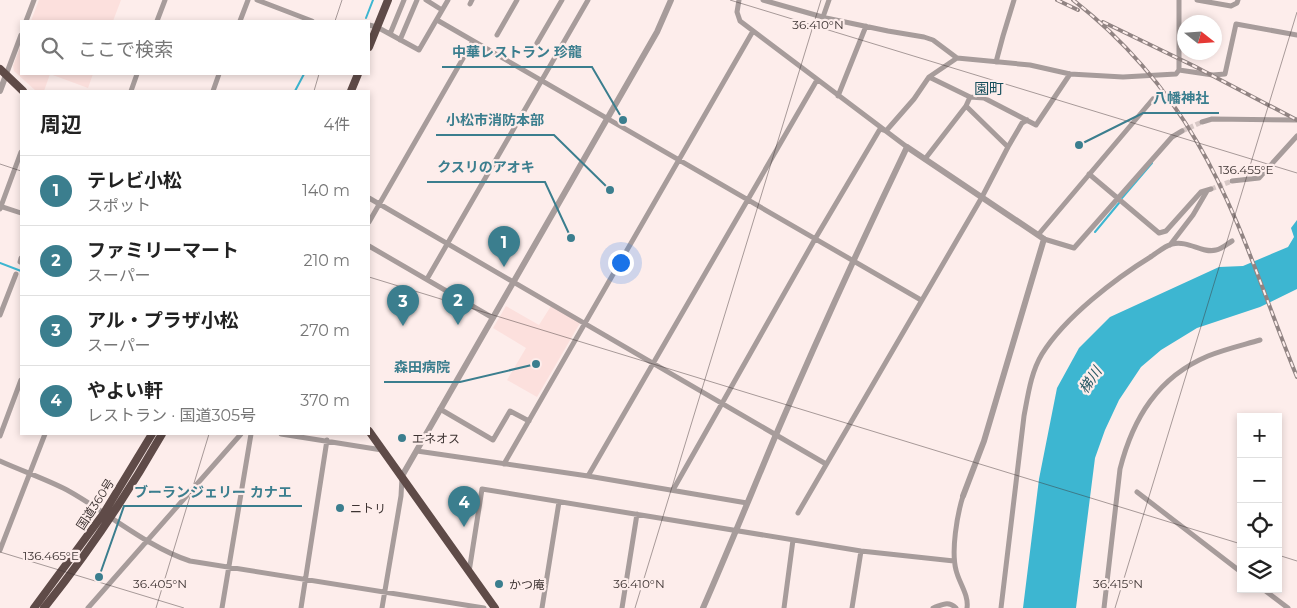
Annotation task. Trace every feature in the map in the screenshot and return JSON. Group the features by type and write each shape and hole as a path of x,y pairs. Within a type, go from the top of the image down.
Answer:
{"highway":[{"path":"370,42 373,26 388,0"},
{"path":"0,68 22,90"},
{"path":"351,90 358,75"},
{"path":"370,432 495,608"},
{"name":"国道360号","path":"44,608 88,550 151,435"},
{"name":"国道360号","path":"34,608 107,515 161,435"}],"street":[{"path":"26,20 34,0"},
{"path":"157,20 165,0"},
{"path":"240,20 248,0"},
{"path":"257,0 309,20"},
{"path":"390,34 404,0"},
{"path":"400,40 417,0"},
{"path":"426,0 442,10"},
{"path":"373,26 419,50 448,0"},
{"path":"497,35 517,0"},
{"path":"537,44 562,0"},
{"path":"427,280 588,0"},
{"path":"382,608 401,496 402,476 658,32 671,0"},
{"path":"739,0 737,12 740,21 838,96 925,159 1041,237 1074,248 1172,137 1182,131"},
{"path":"763,0 823,17 933,40 957,58 1030,65 1070,74 1123,77 1176,74 1179,70 1179,0"},
{"path":"823,17 830,0"},
{"path":"996,62 1014,0"},
{"path":"1197,0 1230,6 1237,3 1238,0"},
{"path":"437,20 921,300"},
{"path":"1179,70 1213,75 1225,74 1236,24 1297,35"},
{"path":"838,96 866,26"},
{"path":"504,464 753,31"},
{"path":"0,91 20,38"},
{"path":"370,220 473,41"},
{"path":"886,131 914,99 929,77 957,58"},
{"path":"929,77 970,97 984,98 1036,125 1070,74"},
{"path":"132,90 137,75"},
{"path":"213,90 220,75"},
{"path":"588,476 817,80"},
{"path":"925,159 966,106 970,97"},
{"path":"967,608 966,597 956,572 954,561 957,521 963,496 984,441 1041,237 1089,174 1153,99"},
{"path":"966,106 1008,147"},
{"path":"1202,122 1212,119 1297,120"},
{"path":"798,513 982,197 1008,147 1022,123 1027,120"},
{"path":"673,490 815,239 880,129 886,131"},
{"path":"1232,181 1259,178 1297,136"},
{"path":"703,608 776,435 853,261 907,146"},
{"path":"20,155 0,207 20,213"},
{"path":"1001,608 1024,416 1039,360 1054,339 1084,307 1122,276 1170,244 1193,215 1209,189 1201,192 1166,230 1159,232 1089,174"},
{"path":"370,199 826,464"},
{"path":"1170,244 1182,243 1213,251 1219,250 1232,241"},
{"path":"370,247 493,318"},
{"path":"0,316 16,274"},
{"path":"1104,608 1120,469 1125,448 1141,413 1163,385 1182,369 1210,355 1260,340"},
{"path":"0,436 20,383"},
{"path":"440,409 493,440 510,411 528,421"},
{"path":"0,550 45,435"},
{"path":"88,608 240,435"},
{"path":"222,608 251,435"},
{"path":"289,435 382,450"},
{"path":"301,608 327,440"},
{"path":"416,451 588,476 747,503"},
{"path":"0,461 66,490 147,540 181,558 228,568 463,607 484,608"},
{"path":"469,572 482,489 861,551 954,561"},
{"path":"1137,492 1237,569"},
{"path":"542,608 560,502"},
{"path":"622,608 637,514"},
{"path":"784,608 794,540"},
{"path":"852,608 861,551"},
{"path":"1268,593 1288,608"},
{"path":"933,608 946,603 950,603 956,608"}],"shaded area":[{"path":"39,0 121,0 113,20 31,20"},
{"path":"20,48 20,75 50,75 44,90 35,90 14,71 13,66"},
{"path":"53,75 93,75 88,88"},
{"path":"506,306 539,325 551,306 580,323 537,397 507,380 526,348 493,328"}],"water":[{"name":"梯川","path":"1297,220 1297,289 1260,307 1197,328 1161,350 1141,367 1119,400 1095,458 1076,608 1023,608 1039,479 1057,388 1079,348 1110,317 1219,267 1243,266 1288,247 1294,237 1291,228"}],"waterway":[{"path":"366,18 373,0"},
{"path":"296,90 303,75"},
{"path":"1122,198 1152,163"},
{"path":"1095,232 1119,203"},
{"path":"0,263 20,271"}],"tunnel":[{"path":"1182,131 1202,122"},
{"path":"1211,189 1232,181"}],"railway":[{"path":"1057,0 1078,10"},
{"path":"1073,0 1126,47 1142,65 1171,102 1197,142 1239,228 1297,377"},
{"path":"1103,22 1194,66 1297,120"}],"place":[{"name":"中華レストラン 珍龍","path":"623,120"},
{"name":"八幡神社","path":"1079,145"},
{"name":"小松市消防本部","path":"610,190"},
{"name":"クスリのアオキ","path":"571,238"},
{"name":"テレビ小松","path":"504,267"},
{"name":"ファミリーマート","path":"458,325"},
{"name":"アル・プラザ小松","path":"403,326"},
{"name":"森田病院","path":"536,364"},
{"name":"エネオス","path":"402,438"},
{"name":"ニトリ","path":"340,508"},
{"name":"やよい軒","path":"464,527"},
{"name":"ブーランジェリー カナエ","path":"99,577"},
{"name":"かつ庵","path":"499,584"}],"district":[{"name":"園町","path":"989,88"}]}
